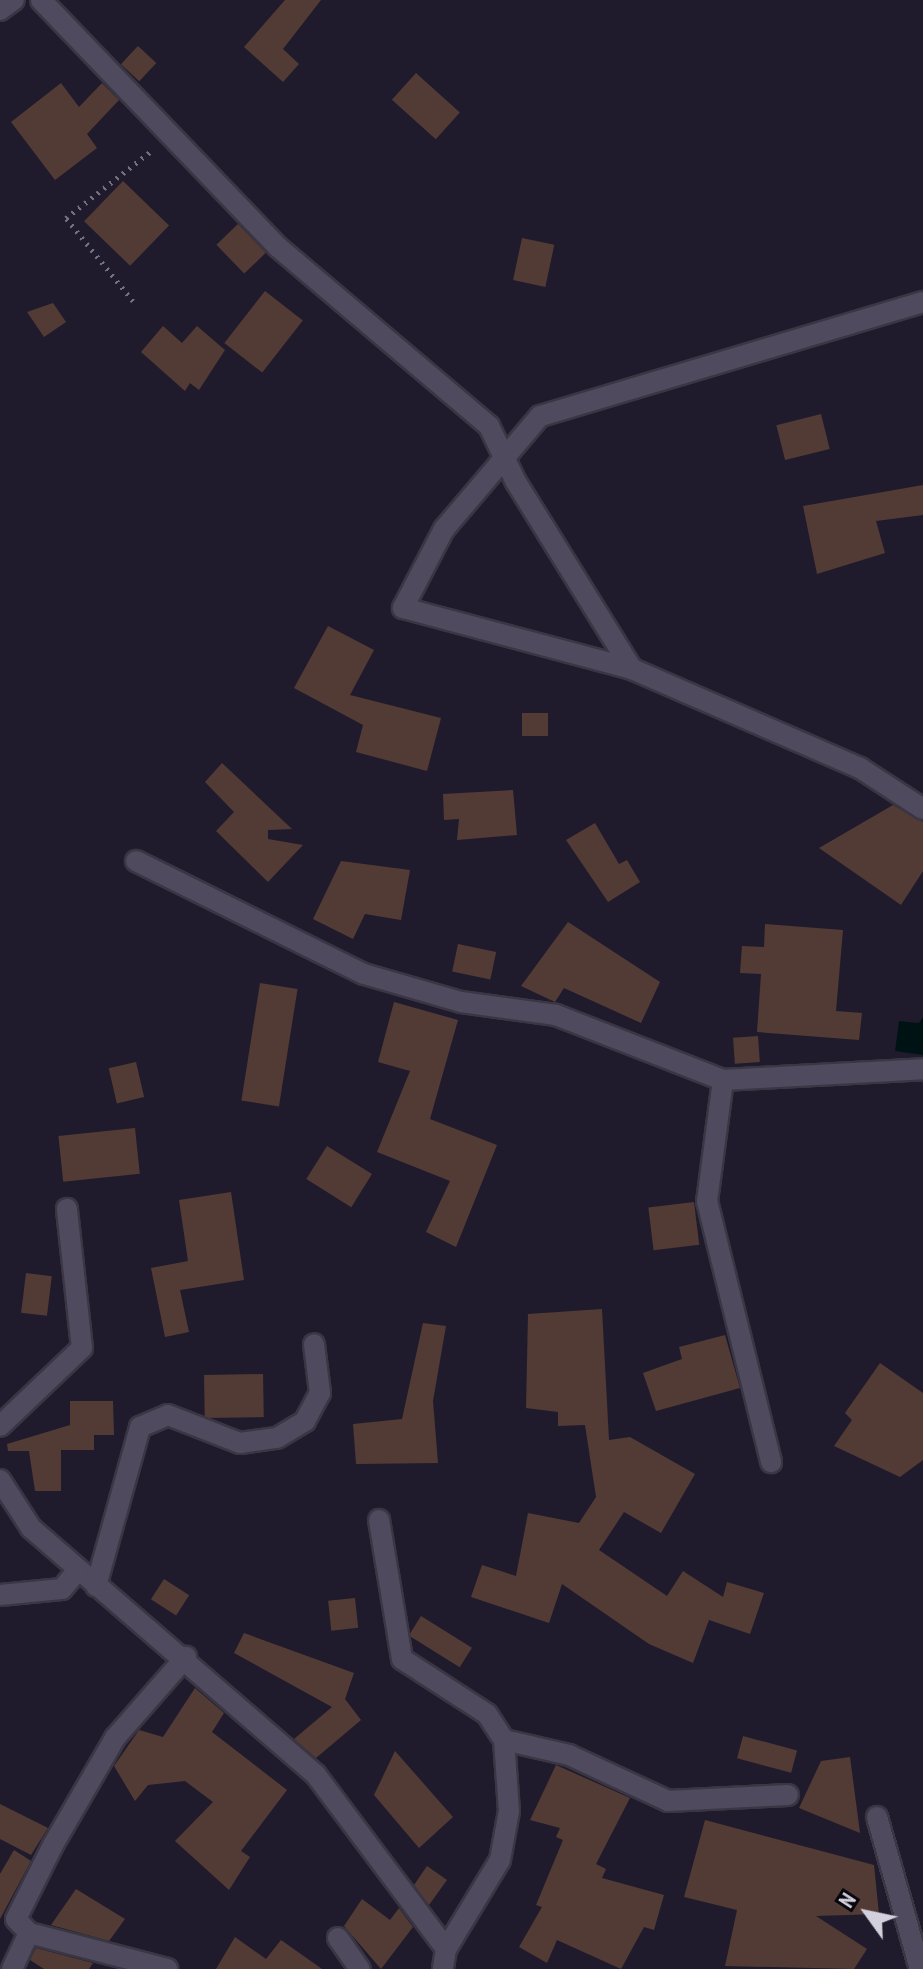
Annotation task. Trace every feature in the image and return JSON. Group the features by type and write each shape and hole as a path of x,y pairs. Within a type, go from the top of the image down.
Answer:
{"street":[{"path":"0,10 14,0"},
{"path":"41,0 289,256 459,396 505,451 516,482 632,669"},
{"path":"923,302 540,416 505,451 444,529 403,608 632,669 860,768 923,809"},
{"path":"136,861 364,974 461,1002 556,1015 723,1080 923,1069"},
{"path":"723,1080 707,1201 771,1462"},
{"path":"0,1426 82,1348 67,1209"},
{"path":"96,1586 140,1427 168,1415 240,1443 277,1438 305,1421 320,1393 314,1344"},
{"path":"0,1480 31,1528 96,1586 186,1657 316,1775 445,1959 500,1860 509,1811 504,1740 487,1714 402,1659 379,1520"},
{"path":"0,1595 62,1589 78,1570"},
{"path":"167,1969 29,1933 16,1919 87,1783 115,1738 186,1657"},
{"path":"504,1740 569,1755 668,1801 788,1795"},
{"path":"877,1817 920,1969"},
{"path":"12,1969 29,1933"},
{"path":"338,1938 360,1969"}],"path":[{"path":"133,301 66,218 171,136"}],"shaded area":[{"path":"923,1017 923,1055 895,1051 899,1021 919,1023"}],"building":[{"path":"285,0 321,0 283,49 299,64 283,82 244,47"},
{"path":"138,46 156,63 139,81 121,64"},
{"path":"416,73 460,112 436,139 392,100"},
{"path":"61,83 79,107 102,83 119,100 87,134 97,148 55,180 11,122"},
{"path":"123,181 169,225 130,266 84,221"},
{"path":"238,224 266,253 244,274 216,245"},
{"path":"522,238 554,245 545,287 513,280"},
{"path":"265,291 303,321 262,373 224,343"},
{"path":"53,303 66,322 44,337 27,312"},
{"path":"163,326 182,343 197,326 225,350 199,390 190,383 185,391 141,352"},
{"path":"821,414 830,449 785,460 776,425"},
{"path":"923,485 923,515 876,521 885,553 817,574 803,506"},
{"path":"328,626 374,650 350,695 441,718 427,771 356,752 363,725 294,688"},
{"path":"522,713 548,713 548,736 522,736"},
{"path":"222,763 292,829 268,830 268,839 303,845 268,882 216,831 234,812 205,782"},
{"path":"513,790 517,835 457,840 459,819 444,820 443,794"},
{"path":"893,805 923,822 923,871 901,905 819,848"},
{"path":"595,823 619,864 627,860 640,882 608,902 566,840"},
{"path":"341,861 410,870 401,920 365,914 353,939 313,919"},
{"path":"568,922 660,982 641,1023 564,988 555,1002 521,986"},
{"path":"765,924 843,930 836,1011 862,1013 859,1040 757,1032 761,974 740,973 742,946 764,947"},
{"path":"458,944 496,952 490,979 452,971"},
{"path":"260,983 298,989 279,1106 241,1101"},
{"path":"394,1002 458,1020 430,1119 497,1145 456,1247 426,1232 450,1181 377,1152 410,1071 378,1062"},
{"path":"758,1036 760,1062 735,1064 733,1038"},
{"path":"136,1062 144,1097 117,1103 109,1068"},
{"path":"135,1128 140,1174 63,1182 58,1136"},
{"path":"327,1146 372,1174 351,1207 306,1179"},
{"path":"231,1192 244,1280 180,1290 189,1332 165,1337 151,1268 188,1261 179,1200"},
{"path":"694,1202 699,1245 654,1250 648,1208"},
{"path":"26,1273 52,1276 47,1316 21,1313"},
{"path":"602,1309 609,1440 630,1437 695,1474 661,1533 624,1512 599,1550 667,1596 683,1571 723,1597 727,1582 764,1593 750,1634 709,1620 693,1663 649,1644 562,1584 549,1623 471,1597 482,1565 516,1576 528,1513 579,1523 596,1497 585,1425 558,1426 558,1412 526,1408 528,1314"},
{"path":"423,1323 446,1326 433,1401 438,1463 356,1464 353,1424 402,1419"},
{"path":"725,1335 740,1388 656,1411 643,1373 682,1359 679,1347"},
{"path":"880,1363 923,1393 923,1460 900,1477 834,1446 852,1420 845,1413"},
{"path":"263,1374 264,1417 205,1418 204,1375"},
{"path":"70,1401 113,1401 114,1435 94,1435 94,1450 61,1450 61,1491 35,1491 29,1451 8,1451 7,1444 70,1425"},
{"path":"164,1579 189,1595 176,1615 151,1599"},
{"path":"355,1598 358,1628 331,1631 328,1601"},
{"path":"421,1616 472,1648 460,1667 409,1636"},
{"path":"244,1633 354,1673 345,1699 361,1720 316,1758 294,1739 332,1707 234,1653"},
{"path":"195,1688 224,1713 212,1732 287,1790 241,1851 250,1857 229,1890 175,1841 213,1802 185,1781 148,1785 135,1801 114,1766 139,1730 163,1737"},
{"path":"743,1736 797,1750 791,1773 737,1758"},
{"path":"395,1751 453,1817 419,1848 374,1795"},
{"path":"850,1757 860,1833 799,1808 821,1761"},
{"path":"556,1765 630,1798 596,1864 606,1869 602,1878 664,1895 654,1930 644,1927 621,1969 557,1940 547,1963 519,1947 542,1907 536,1905 563,1840 556,1837 560,1828 530,1820"},
{"path":"0,1804 48,1828 31,1855 0,1839"},
{"path":"705,1820 874,1865 879,1914 816,1916 867,1949 854,1969 725,1966 737,1910 684,1897"},
{"path":"14,1850 31,1861 0,1919 0,1874"},
{"path":"427,1866 447,1880 429,1905 414,1885"},
{"path":"76,1889 125,1919 109,1941 51,1925"},
{"path":"362,1899 390,1920 399,1908 413,1927 381,1969 344,1926"},
{"path":"235,1937 266,1959 281,1940 322,1969 216,1969"},
{"path":"36,1948 93,1963 89,1969 44,1969 30,1960"}]}
